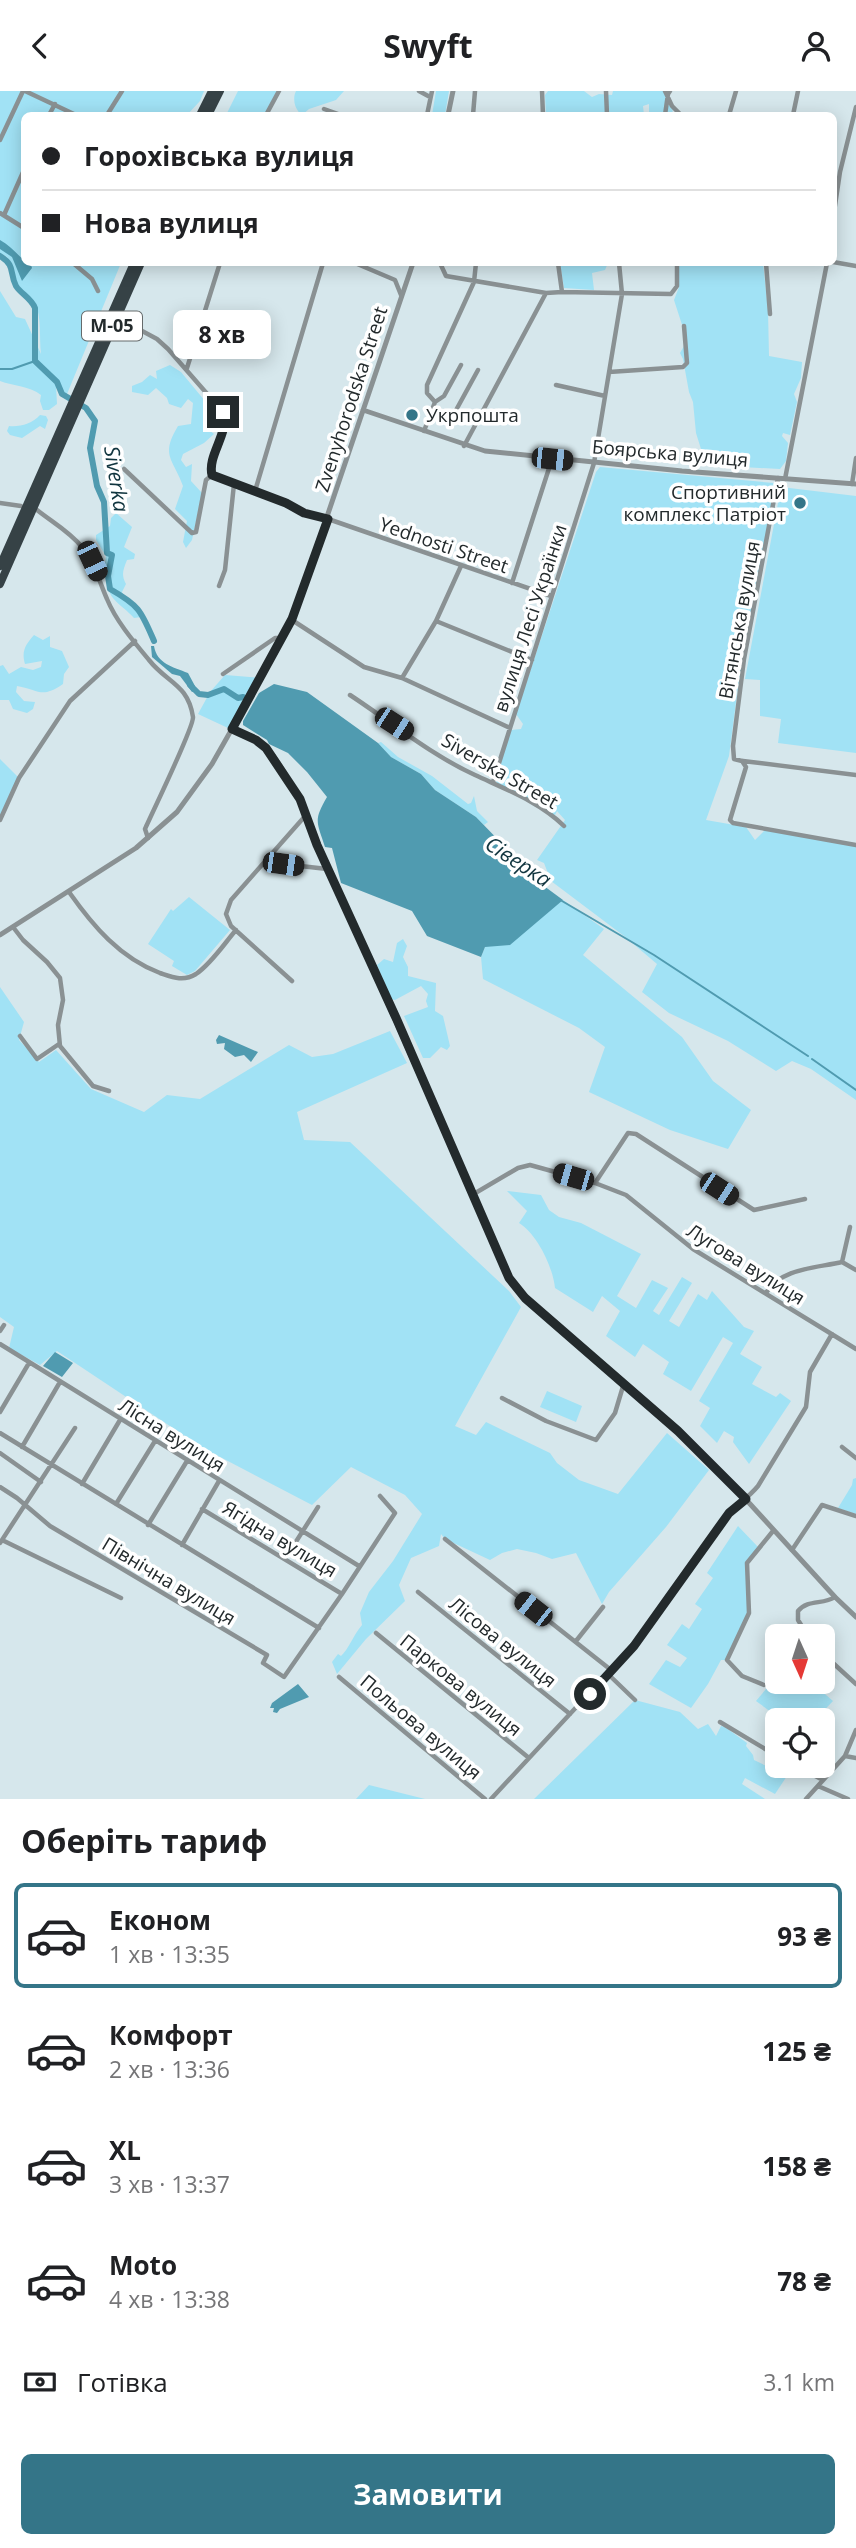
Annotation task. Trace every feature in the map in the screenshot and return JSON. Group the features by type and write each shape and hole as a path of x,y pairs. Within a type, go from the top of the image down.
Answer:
{"highway":[{"path":"202,112 212,91"},
{"path":"210,112 220,91"},
{"name":"М-05","path":"82,388 133,266"},
{"name":"М-05","path":"0,566 140,266"},
{"name":"М-05","path":"0,584 29,508"}],"street":[{"path":"0,140 24,91 70,112"},
{"path":"109,112 122,91"},
{"path":"268,112 279,91"},
{"path":"419,91 431,94 428,112"},
{"path":"449,112 453,91"},
{"path":"473,112 475,91"},
{"path":"542,91 543,112"},
{"path":"606,91 607,112"},
{"path":"730,112 736,91"},
{"path":"794,112 799,91"},
{"path":"665,112 668,92"},
{"path":"668,92 672,106 678,112"},
{"path":"51,112 55,104"},
{"path":"837,183 856,107"},
{"path":"324,109 332,112"},
{"path":"21,176 2,214 21,226"},
{"path":"837,263 856,266"},
{"path":"77,266 92,279 98,291"},
{"path":"187,368 219,266"},
{"path":"255,491 322,266"},
{"path":"362,266 395,280 401,296"},
{"name":"Zvenyhorodska Street","path":"0,935 148,839 193,793 232,729 292,619 412,266"},
{"path":"441,266 446,276 474,282 546,293 622,294 671,294 677,286 677,266"},
{"path":"435,403 427,393 427,384 474,282 476,266"},
{"path":"558,266 562,292"},
{"name":"вулиця Лесі Українки","path":"493,782 594,463 622,294 619,266"},
{"path":"766,266 770,314"},
{"path":"781,479 826,266"},
{"path":"464,446 546,293"},
{"path":"124,469 192,533 196,532 206,480 212,475 211,467 225,417 187,368 157,339 131,325"},
{"path":"609,372 683,367 687,363 684,326"},
{"path":"424,431 435,403 444,396 461,365"},
{"path":"455,412 478,370"},
{"path":"556,385 605,396"},
{"name":"Боярська вулиця","path":"363,410 464,446 499,453 854,484"},
{"path":"854,484 856,458"},
{"path":"512,583 552,459"},
{"name":"Yednosti Street","path":"212,475 286,503 304,513 551,596"},
{"name":"Вітянська вулиця","path":"781,479 744,659 733,756 746,767 730,816 733,823 856,845"},
{"path":"219,586 225,570 234,484"},
{"path":"0,503 29,508 70,533 92,561 115,614 153,665 184,691 194,721 145,829 148,839"},
{"path":"402,678 436,621 461,566"},
{"path":"292,619 364,667 402,678 510,728"},
{"path":"436,621 532,660"},
{"path":"223,674 275,638 283,638"},
{"path":"0,820 19,778 70,701 135,641"},
{"name":"Siverska Street","path":"351,695 437,753 474,775 524,799 564,826"},
{"path":"232,729 256,740 271,753 300,799 327,869 405,1039 509,1278 525,1298 678,1431 856,1616"},
{"path":"742,761 856,775"},
{"path":"292,981 227,920 227,906 306,815"},
{"path":"266,863 269,867 283,864 327,869"},
{"path":"69,891 93,922 125,955 139,964 176,978 183,979 197,974 236,930"},
{"path":"13,927 60,978 63,1000 58,1025 59,1044 93,1086 109,1091"},
{"path":"20,1036 37,1059 59,1044"},
{"path":"595,1183 628,1133 636,1134 754,1210 805,1199"},
{"name":"Лугова вулиця","path":"472,1195 518,1168 530,1165 595,1183 632,1198 693,1249 856,1349"},
{"path":"842,1262 850,1227"},
{"path":"766,1293 780,1277 842,1262 856,1270"},
{"path":"0,1331 4,1325"},
{"path":"488,1799 634,1646 729,1513 758,1486 806,1407 810,1371 832,1334"},
{"name":"Лісна вулиця","path":"0,1344 359,1566"},
{"path":"0,1412 29,1363"},
{"path":"22,1447 60,1382"},
{"path":"502,1398 546,1420 596,1440 615,1413 624,1383"},
{"path":"82,1484 120,1420"},
{"path":"75,1429 1,1541 121,1598"},
{"path":"0,1433 318,1627 395,1513 380,1496"},
{"path":"116,1504 155,1441"},
{"path":"842,1447 856,1458"},
{"path":"0,1453 41,1482"},
{"path":"148,1525 187,1461"},
{"path":"182,1545 219,1481"},
{"path":"0,1487 25,1507"},
{"path":"792,1550 822,1505 856,1516"},
{"name":"Північна вулиця","path":"25,1507 50,1526 267,1655 263,1663 284,1677 318,1627"},
{"path":"285,1559 317,1507"},
{"name":"Ягідна вулиця","path":"202,1509 342,1594"},
{"path":"764,1685 742,1676 727,1660 749,1613 747,1563 773,1531"},
{"path":"445,1539 561,1632 576,1640 635,1700"},
{"name":"Лісова вулиця","path":"418,1592 570,1714"},
{"path":"800,1624 798,1611 807,1604 828,1602 835,1597"},
{"path":"576,1640 603,1607"},
{"name":"Паркова вулиця","path":"376,1633 529,1758"},
{"path":"835,1665 856,1684"},
{"name":"Польова вулиця","path":"339,1678 488,1799"},
{"path":"720,1722 765,1749"},
{"path":"806,1799 845,1756 856,1730"},
{"path":"845,1756 856,1758"},
{"path":"820,1778 824,1780"},
{"path":"818,1786 848,1799"}],"shaded area":[{"path":"0,91 204,91 200,101 190,112 21,112 21,266 120,266 67,394 62,394 56,385 57,404 49,410 43,410 41,395 37,392 0,381 0,291 16,317 25,319 41,354 35,303 19,286 9,259 0,253"},
{"path":"238,91 277,91 266,112 228,112"},
{"path":"296,91 344,91 336,100 306,112 298,110 294,97"},
{"path":"436,91 449,91 446,112 432,112"},
{"path":"548,91 584,91 592,97 599,94 612,95 613,91 665,91 673,109 672,112 649,112 649,104 643,106 644,112 546,112 545,95"},
{"path":"560,266 607,266 605,270 592,273 594,290 564,288"},
{"path":"678,266 763,266 769,356 802,362 801,378 794,394 797,402 790,435 783,433 782,436 788,443 786,461 780,469 706,465 696,433 693,402 680,353 685,334 674,300 679,287"},
{"path":"170,365 181,372 205,401 205,427 214,434 204,443 183,454 181,460 186,467 192,464 191,481 202,493 192,540 186,548 183,542 187,521 175,509 183,486 169,451 178,426 191,424 193,403 188,399 181,408 169,404 167,398 156,388 148,395 132,392 132,386 150,375 157,379 156,371"},
{"path":"40,415 46,416 48,420 45,429 40,426 22,438 10,435 7,431 9,426 26,424"},
{"path":"600,467 774,483 778,490 738,687 729,756 706,820 746,827 755,840 765,830 856,846 856,1100 811,1069 792,1061 776,1071 728,1041 669,1013 642,992 657,964 551,881 544,863 537,860 565,820 557,811 555,815 498,785 494,777 511,730 521,729 523,724 516,714 596,472"},
{"path":"781,487 856,496 856,753 778,743 781,719 760,716 760,680 745,679"},
{"path":"116,513 132,527 124,547 135,554 134,559 127,560 124,567 126,584 122,592 124,600 141,617 134,618 110,594 107,570 104,569 106,556 96,540 96,535 110,526 111,518"},
{"path":"34,635 43,640 50,636 50,647 62,651 69,667 64,674 63,684 50,691 40,692 17,686 16,692 24,701 35,702 33,709 27,713 13,709 9,700 0,700 0,666 3,665 9,674 21,667 33,670 41,667 42,661 25,664 25,648"},
{"path":"225,675 261,678 228,728 198,714 210,692"},
{"path":"381,742 398,757 432,776 468,804 474,796 477,811 488,822 484,825 435,790 421,774 391,757 378,743"},
{"path":"0,759 19,778 0,819"},
{"path":"189,897 230,930 195,971 187,975 172,966 174,961 148,944 171,909 173,911"},
{"path":"563,900 604,929 583,955 682,1037 713,1081 751,1110 728,1149 670,1130 589,1092 605,1047 579,1028 483,979 481,957 485,947"},
{"path":"403,939 407,946 403,957 408,967 408,976 436,983 435,1011 443,1016 450,1046 447,1050 441,1047 430,1058 423,1058 404,1016 428,1007 428,994 421,986 395,1000 391,999 377,965 384,959 393,962 397,943"},
{"path":"0,987 24,1022 19,1040 39,1062 56,1050 91,1089 144,1112 167,1095 200,1099 289,1045 312,1057 333,1054 390,1031 407,1063 297,1112 304,1140 350,1142 509,1291 521,1307 455,1426 476,1435 486,1422 550,1453 557,1463 579,1480 618,1494 667,1433 709,1470 602,1604 576,1553 552,1559 517,1549 490,1560 445,1539 441,1534 439,1546 411,1558 399,1585 405,1601 366,1639 337,1674 332,1662 338,1654 341,1656 344,1653 362,1625 360,1613 369,1592 393,1561 422,1514 405,1495 351,1467 312,1505 203,1448 57,1351 40,1365 9,1348 14,1327 0,1317"},
{"path":"507,1191 541,1195 549,1210 559,1217 581,1223 641,1254 617,1296 636,1308 652,1280 668,1288 653,1311 659,1315 682,1277 692,1283 669,1321 679,1327 698,1294 707,1300 712,1291 744,1327 754,1331 740,1354 762,1367 752,1384 776,1397 780,1393 791,1401 749,1464 733,1442 734,1437 724,1431 717,1443 700,1426 710,1408 699,1401 733,1343 723,1337 691,1391 663,1374 669,1362 643,1344 635,1357 606,1336 620,1311 602,1296 593,1312 555,1288 543,1252 532,1235 519,1223 527,1211"},
{"path":"547,1391 582,1406 576,1422 540,1407"},
{"path":"856,1478 856,1514 838,1508"},
{"path":"738,1526 758,1547 747,1563 750,1606 727,1660 721,1660 691,1708 649,1684 666,1660 680,1667 687,1658 667,1645 682,1624 689,1629 702,1609 695,1604 713,1578 707,1573"},
{"path":"765,1690 765,1694 825,1694 833,1701 826,1708 766,1708 756,1701"},
{"path":"635,1700 680,1712 698,1729 708,1724 716,1736 721,1726 725,1727 747,1743 754,1760 765,1765 765,1778 786,1778 775,1794 745,1778 742,1784 765,1799 534,1799"},
{"path":"369,1785 425,1799 356,1799"}],"water":[{"path":"0,240 21,257 21,266 31,266 22,281 12,257 0,249"},
{"path":"151,646 154,646 162,661 188,673 195,691 192,692 180,676 172,674 152,657"},
{"path":"274,684 307,692 378,743 391,757 421,774 435,790 476,817 512,854 525,862 544,886 563,900 510,945 485,947 481,957 427,936 412,911 341,883 332,848 325,847 318,827 318,817 327,797 288,753 269,744 243,725 259,693"},
{"path":"219,1035 258,1052 251,1062 244,1055 235,1057 224,1049 225,1043 217,1044"},
{"path":"55,1352 73,1363 62,1377 43,1366"},
{"path":"298,1684 309,1697 280,1709 277,1713 273,1712 274,1708 270,1708 272,1703"}],"waterway":[{"name":"Siverka","path":"0,256 10,266 16,286 35,308 35,361 57,382 62,394 86,408 95,421 90,448 97,486 104,502 107,553 112,555 108,576 110,589 138,610 154,641"},
{"path":"0,369 12,369 35,361"},
{"name":"Siverka","path":"190,685 199,694 208,695 224,689 238,698 243,697"},
{"name":"Сіверка","path":"562,901 654,955 808,1056"},
{"name":"Сіверка","path":"812,1059 856,1090"}],"place":[{"name":"Укрпошта","path":"412,415"},
{"name":"Спортивний комплекс Патріот","path":"800,503"}],"route":[{"path":"223,412 225,421 211,467 212,475 286,503 304,513 328,519 292,619 232,729 249,736 266,748 304,806 317,845 397,1020 509,1278 525,1298 678,1431 746,1499 729,1513 634,1646 590,1694"}]}
